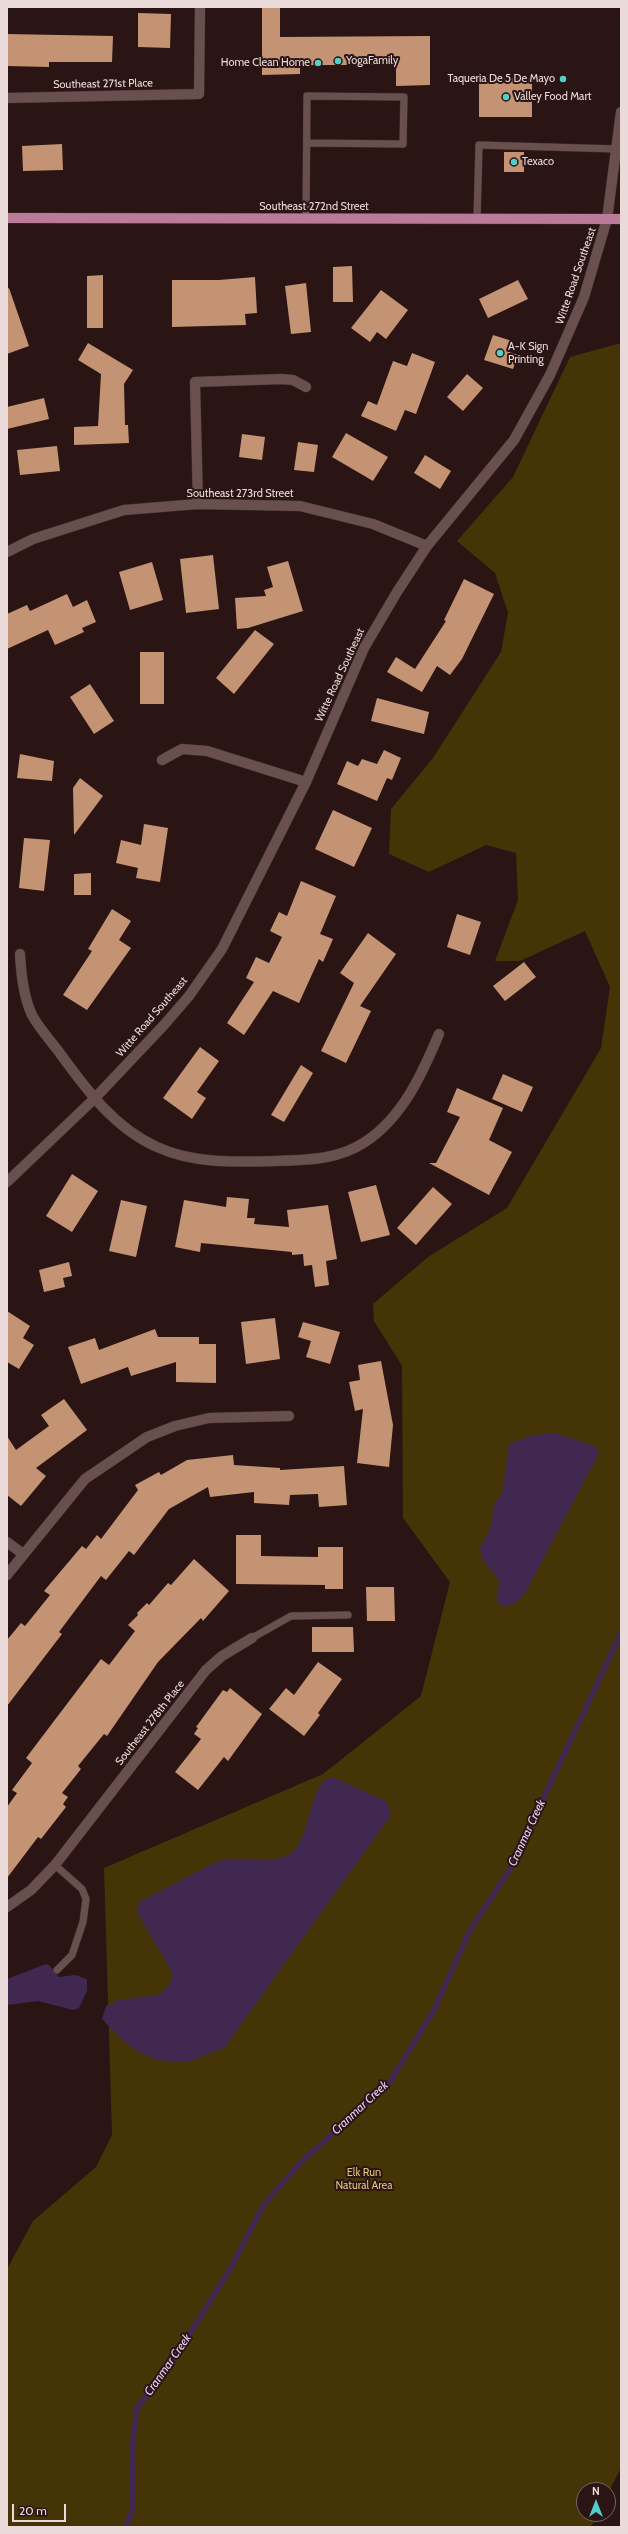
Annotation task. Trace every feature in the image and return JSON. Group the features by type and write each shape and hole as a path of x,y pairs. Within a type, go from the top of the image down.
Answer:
{"main road":[{"name":"Southeast 272nd Street","path":"7,218 621,219"}],"street":[{"name":"Southeast 271st Place","path":"7,98 199,94 200,7"},
{"name":"Witte Road Southeast","path":"7,1182 94,1099 164,1025 189,996 222,948 306,782 364,648 426,546 514,440 550,375 584,297 607,220 621,112"},
{"path":"198,504 195,382 282,378 293,380 306,387"},
{"name":"Southeast 273rd Street","path":"7,552 33,539 124,510 198,504 300,506 373,524 426,546"},
{"path":"162,760 182,749 207,751 306,782"},
{"path":"20,954 21,977 32,1015 94,1099 132,1134 158,1148 219,1162 315,1160 343,1153 365,1142 384,1127 405,1103 439,1034"},
{"path":"7,1575 85,1479 147,1437 175,1426 209,1418 289,1416"},
{"path":"7,1542 23,1554"},
{"name":"Southeast 278th Place","path":"7,1907 30,1890 55,1865 206,1670 222,1656 252,1638"}],"lane":[{"path":"306,219 307,96 404,97 403,144 307,143"},
{"path":"477,219 479,145 617,149"},
{"name":"Southeast 278th Place","path":"252,1638 291,1616 348,1614"},
{"path":"55,1865 82,1888 86,1899 83,1922 72,1955 57,1970"}],"green space":[{"name":"Elk Run Natural Area","path":"621,343 621,2468 614,2482 576,2482 576,2522 594,2522 591,2527 7,2527 7,2269 33,2221 96,2167 112,2135 104,1868 323,1774 421,1696 450,1582 403,1518 402,1366 374,1321 373,1304 428,1257 507,1208 601,1048 610,987 585,931 520,961 495,961 518,900 516,853 486,845 429,872 389,854 391,809 433,758 501,652 508,613 495,573 457,541 513,477 570,357"}],"shaded area":[{"path":"555,1433 594,1446 599,1451 598,1455 525,1593 514,1603 508,1606 500,1606 497,1600 499,1580 482,1559 480,1548 490,1530 494,1505 502,1493 509,1444 533,1435"},
{"path":"332,1777 386,1801 391,1815 224,2048 183,2062 158,2060 137,2051 119,2037 102,2019 106,2006 118,2000 159,1995 170,1984 172,1972 137,1912 139,1902 218,1861 226,1859 261,1860 286,1856 293,1851 304,1833 318,1790 323,1782"},
{"path":"46,1964 49,1965 59,1977 75,1975 87,1979 87,1991 79,2008 73,2010 38,2001 7,2005 7,1979"}],"building":[{"path":"262,7 280,7 280,37 430,36 430,85 396,86 396,65 300,65 300,74 262,75"},
{"path":"138,13 171,14 170,48 138,47"},
{"path":"7,34 113,36 112,62 49,62 49,67 7,66"},
{"name":"Valley Food Mart","path":"479,78 532,78 532,117 479,117"},
{"path":"62,144 63,170 23,171 22,146"},
{"name":"Texaco","path":"504,152 524,152 524,172 504,172"},
{"path":"352,266 353,302 333,302 333,267"},
{"path":"103,275 103,328 87,328 87,276"},
{"path":"255,277 257,313 245,314 246,325 172,327 172,280 219,280"},
{"path":"518,280 528,299 488,318 479,299"},
{"path":"306,283 311,332 291,334 285,286"},
{"path":"9,288 29,346 7,354 7,289"},
{"path":"381,290 408,310 386,339 377,332 370,342 351,328"},
{"name":"A-K Sign Printing","path":"493,335 512,341 509,352 518,355 513,369 484,360"},
{"path":"88,343 133,370 124,384 125,425 128,425 129,443 74,445 74,427 98,426 101,374 78,360"},
{"path":"412,353 435,362 416,414 405,410 396,431 361,416 368,401 377,405 393,361 407,366"},
{"path":"467,374 483,388 463,411 447,397"},
{"path":"44,398 49,419 7,429 7,407"},
{"path":"346,433 388,457 373,481 332,457"},
{"path":"242,434 265,437 262,460 239,457"},
{"path":"298,442 318,445 314,472 294,470"},
{"path":"57,446 60,471 20,475 17,450"},
{"path":"425,455 451,471 440,489 414,473"},
{"path":"213,555 219,609 186,613 180,559"},
{"path":"288,561 303,611 248,628 237,629 235,598 266,596 264,590 273,587 267,567"},
{"path":"152,562 163,600 130,610 119,572"},
{"path":"464,579 494,594 462,659 450,675 437,666 422,692 387,672 396,657 415,669 446,621 444,620"},
{"path":"67,594 73,607 87,600 96,622 82,628 84,632 55,645 48,630 7,649 7,614 27,605 30,611"},
{"path":"255,630 274,644 234,694 216,678"},
{"path":"140,652 164,652 164,704 140,704"},
{"path":"90,684 114,721 94,734 70,697"},
{"path":"377,698 429,712 424,734 371,721"},
{"path":"384,750 401,758 392,780 387,778 377,801 337,784 347,761 358,766 362,759 377,764"},
{"path":"20,754 54,761 52,781 17,778"},
{"path":"80,778 103,796 74,835 73,788"},
{"path":"333,810 372,828 354,867 315,849"},
{"path":"144,824 168,828 160,882 136,878 138,868 116,863 121,840 141,845"},
{"path":"24,838 50,840 44,891 19,888"},
{"path":"91,873 91,895 74,895 74,874"},
{"path":"301,881 336,896 320,934 333,939 323,962 319,959 299,1003 273,991 244,1035 227,1023 254,982 246,978 256,957 269,963 282,937 270,931 279,912 287,916"},
{"path":"112,909 131,921 119,940 131,948 87,1010 63,995 92,951 88,949"},
{"path":"457,914 481,922 470,955 447,947"},
{"path":"368,933 396,954 360,1006 371,1011 346,1063 321,1051 354,983 340,973"},
{"path":"524,962 536,977 505,1001 493,986"},
{"path":"200,1047 219,1061 197,1092 206,1098 192,1119 163,1098"},
{"path":"301,1065 313,1073 284,1122 271,1115"},
{"path":"503,1074 533,1087 522,1112 492,1099"},
{"path":"457,1088 503,1108 489,1140 512,1152 489,1195 429,1163 436,1163 460,1117 447,1112"},
{"path":"72,1174 98,1191 72,1232 46,1216"},
{"path":"376,1185 390,1235 361,1242 348,1192"},
{"path":"433,1187 452,1204 416,1245 397,1228"},
{"path":"227,1197 249,1199 247,1218 255,1218 254,1224 289,1227 287,1210 328,1205 337,1259 326,1261 329,1285 315,1287 312,1265 304,1266 303,1254 292,1255 292,1252 201,1243 200,1252 175,1247 184,1200 226,1207"},
{"path":"121,1200 147,1206 136,1257 109,1251"},
{"path":"69,1262 72,1276 63,1278 65,1287 44,1292 39,1270"},
{"path":"7,1311 30,1326 23,1338 34,1345 19,1369 7,1362"},
{"path":"275,1318 280,1359 246,1364 241,1322"},
{"path":"303,1322 340,1332 330,1364 306,1357 311,1341 298,1337"},
{"path":"155,1329 158,1337 199,1337 199,1344 216,1344 216,1383 176,1382 176,1362 131,1376 128,1367 81,1384 68,1347 95,1338 99,1350"},
{"path":"381,1361 393,1425 389,1467 357,1463 363,1409 355,1411 349,1382 360,1380 358,1365"},
{"path":"64,1399 87,1430 36,1468 46,1476 21,1506 7,1495 7,1436 16,1450 49,1426 41,1415"},
{"path":"233,1455 234,1465 280,1468 280,1470 344,1466 347,1505 319,1507 318,1494 290,1495 289,1505 254,1503 254,1492 210,1497 208,1487 169,1509 134,1555 129,1551 106,1580 101,1576 59,1632 62,1634 7,1706 7,1640 21,1623 25,1626 50,1595 44,1591 82,1546 86,1549 97,1535 101,1539 138,1490 135,1485 159,1472 161,1475 187,1460"},
{"path":"236,1535 261,1535 261,1556 318,1557 318,1547 343,1547 343,1589 325,1589 325,1585 236,1584"},
{"path":"194,1559 229,1591 203,1621 201,1618 158,1662 107,1736 104,1734 78,1766 81,1769 62,1793 68,1797 63,1804 66,1807 41,1839 38,1837 7,1878 7,1807 17,1793 12,1790 32,1763 26,1758 101,1659 109,1665 135,1631 128,1625 138,1615 137,1613 147,1603 149,1605 168,1583 171,1585"},
{"path":"366,1587 394,1587 395,1621 367,1621"},
{"path":"312,1627 353,1627 354,1652 312,1652"},
{"path":"318,1662 342,1679 318,1713 320,1715 304,1736 269,1709 286,1688 294,1695"},
{"path":"230,1688 262,1714 228,1761 224,1757 198,1790 175,1772 201,1739 194,1734 198,1728 196,1727 223,1690 227,1692"}],"waterway":[{"name":"Cranmar Creek","path":"126,2527 133,2508 132,2447 137,2408 171,2364 230,2269 264,2204 299,2164 389,2083 434,2010 470,1930 510,1869 621,1633"}],"place":[{"name":"YogaFamily","path":"338,61"},
{"name":"Home Clean Home","path":"318,63"},
{"name":"Taqueria De 5 De Mayo","path":"563,79"},
{"name":"Valley Food Mart","path":"506,97"},
{"name":"Texaco","path":"514,162"},
{"name":"A-K Sign Printing","path":"500,353"}]}
